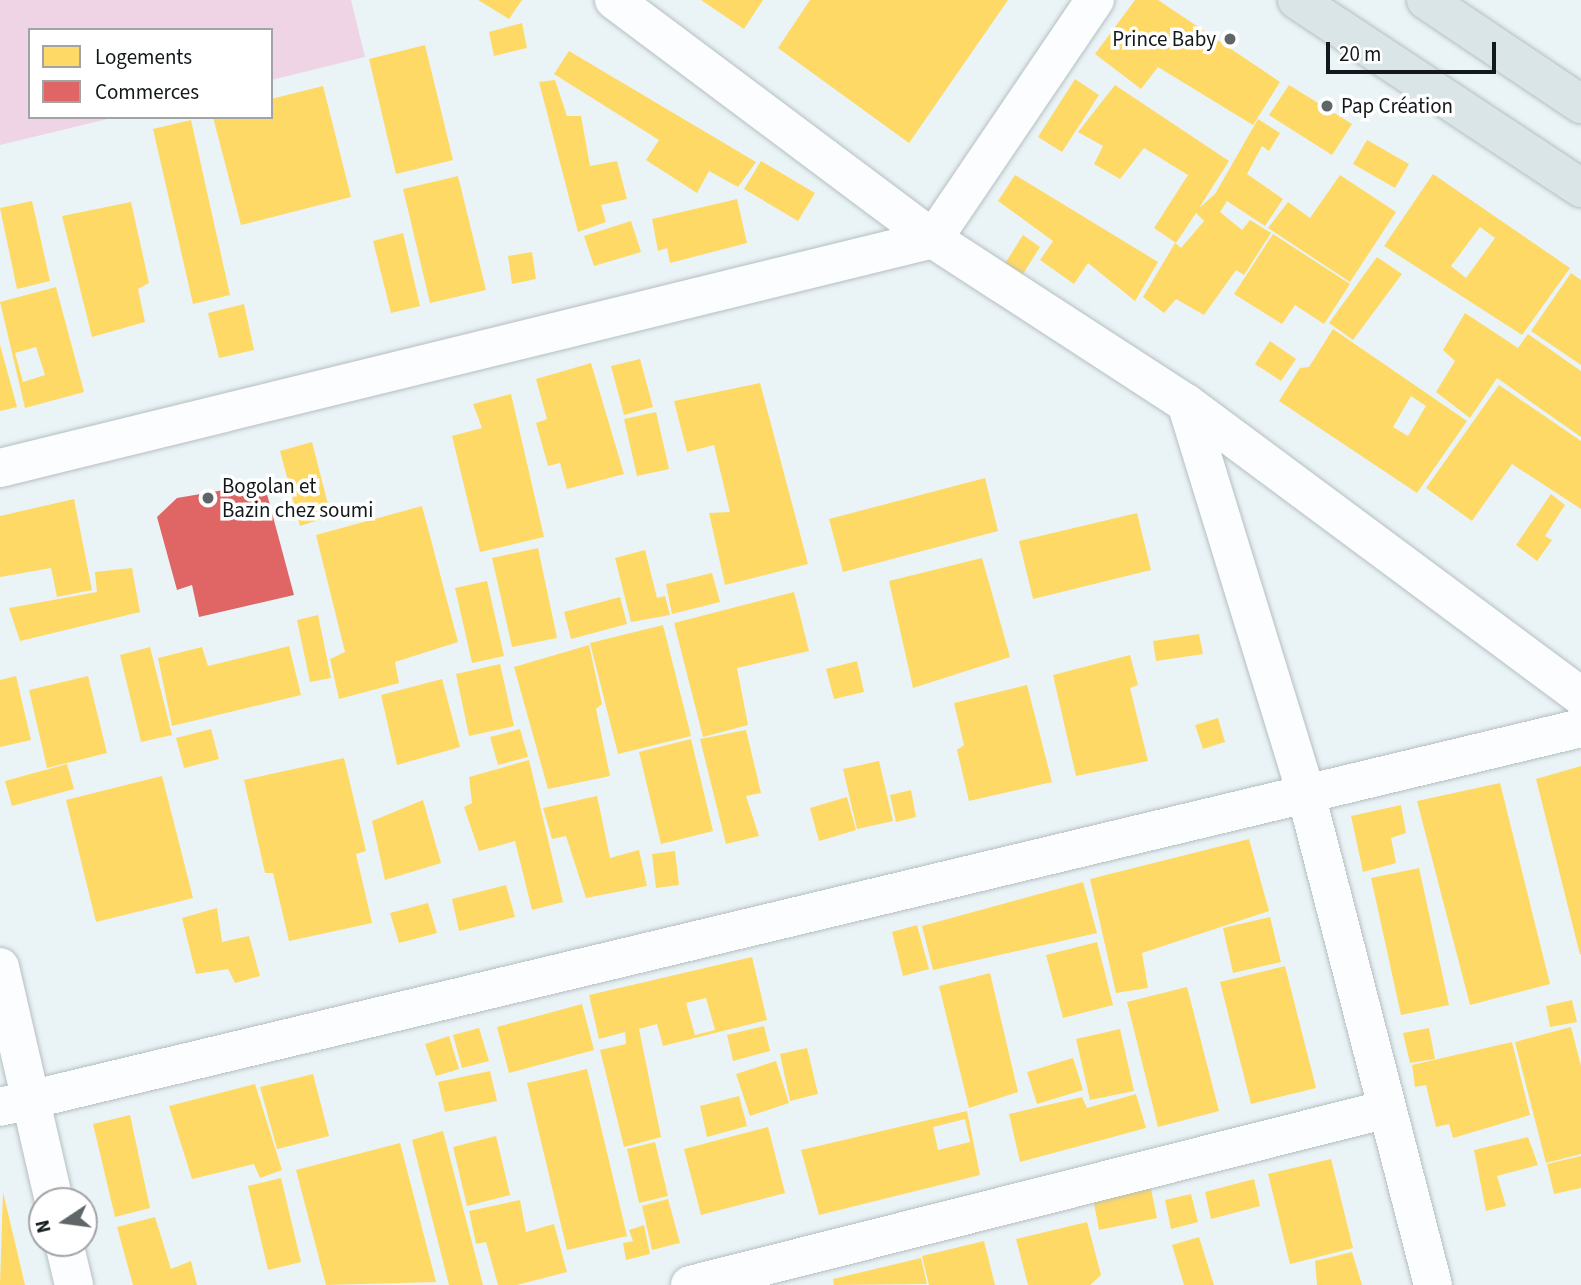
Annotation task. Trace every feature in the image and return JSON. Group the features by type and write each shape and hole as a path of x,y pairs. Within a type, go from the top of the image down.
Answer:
{"main road":[{"path":"1297,0 1581,188"},
{"path":"1426,0 1581,104"}],"street":[{"path":"614,0 933,239 1186,403 1581,696"},
{"path":"0,468 933,239 1095,0"},
{"path":"1186,403 1306,794 1433,1285"},
{"path":"15,1103 1581,728"},
{"path":"0,967 15,1103 48,1187"},
{"path":"690,1285 1387,1109"},
{"path":"67,1257 74,1285"}],"shaded area":[{"path":"0,0 351,0 365,57 273,80 273,28 28,28 28,119 108,119 0,145"}],"building: Logements":[{"path":"478,0 522,0 509,19"},
{"path":"701,0 763,0 744,29"},
{"path":"810,0 1008,0 909,143 778,48"},
{"path":"1135,0 1158,0 1280,82 1253,125 1158,67 1141,89 1095,54"},
{"path":"522,23 527,48 494,56 489,32"},
{"path":"425,45 453,160 396,174 369,59"},
{"path":"569,51 756,162 738,187 709,171 697,193 646,160 659,140 554,74"},
{"path":"1075,79 1099,95 1062,152 1038,137"},
{"path":"555,80 567,116 581,116 590,166 617,161 627,199 601,205 606,222 578,232 539,82"},
{"path":"1115,85 1229,161 1199,208 1215,194 1258,119 1280,133 1269,151 1262,146 1247,174 1283,199 1265,226 1227,201 1220,212 1242,230 1250,220 1271,233 1244,275 1236,270 1204,315 1176,299 1164,313 1143,297 1175,243 1181,248 1204,221 1196,213 1176,243 1154,228 1188,175 1144,148 1120,179 1094,164 1103,146 1078,132"},
{"path":"1289,85 1352,124 1332,155 1269,115"},
{"path":"323,86 351,197 241,225 214,119 273,119 273,98"},
{"path":"191,120 230,295 193,304 153,129"},
{"path":"1367,140 1409,164 1395,188 1353,164"},
{"path":"761,161 815,193 798,221 744,189"},
{"path":"1433,174 1570,268 1522,335 1384,246","holes":["1480,227 1495,238 1466,278 1451,266"]},
{"path":"1015,175 1158,262 1135,301 1088,263 1074,284 1040,260 1053,241 998,201"},
{"path":"1340,175 1396,212 1350,282 1268,228 1288,202 1310,218"},
{"path":"458,176 486,290 430,303 403,189"},
{"path":"737,199 747,243 670,263 667,248 658,251 652,219"},
{"path":"32,201 50,281 17,289 0,208"},
{"path":"131,202 149,283 138,289 145,322 92,337 62,216"},
{"path":"631,221 641,252 594,266 584,236"},
{"path":"403,233 420,306 391,313 373,241"},
{"path":"1273,234 1350,284 1324,324 1295,305 1282,324 1234,294"},
{"path":"1023,235 1040,247 1021,277 1004,265"},
{"path":"532,252 536,279 512,284 508,256"},
{"path":"1377,257 1402,274 1353,340 1329,323"},
{"path":"1571,273 1581,280 1581,365 1531,331"},
{"path":"56,287 84,392 25,408 0,302","holes":["36,347 45,375 23,382 15,353"]},
{"path":"244,304 254,350 219,358 208,313"},
{"path":"1465,313 1518,348 1528,334 1581,371 1581,437 1497,378 1470,418 1436,392 1455,361 1443,350"},
{"path":"1333,329 1467,421 1417,493 1279,401 1300,368 1309,367","holes":["1411,396 1426,406 1408,436 1393,427"]},
{"path":"1270,341 1296,359 1281,381 1255,364"},
{"path":"0,345 17,407 0,411"},
{"path":"640,359 653,407 624,415 611,366"},
{"path":"591,363 624,474 567,489 560,463 548,466 536,423 547,419 536,379"},
{"path":"760,383 808,564 725,585 709,513 730,512 714,445 687,452 674,401"},
{"path":"1499,385 1581,441 1581,509 1512,464 1472,521 1426,488"},
{"path":"511,394 544,537 480,552 452,436 482,428 473,404"},
{"path":"656,412 669,469 637,476 624,419"},
{"path":"312,442 331,516 300,526 280,451"},
{"path":"985,478 998,531 843,572 829,519"},
{"path":"1551,494 1565,505 1545,536 1552,540 1537,561 1516,545"},
{"path":"74,499 92,590 57,597 51,568 0,577 0,516"},
{"path":"422,506 458,642 395,662 399,683 339,699 330,659 345,652 316,535"},
{"path":"1137,513 1151,570 1033,599 1019,541"},
{"path":"538,548 557,638 512,647 492,558"},
{"path":"645,550 657,598 665,596 670,615 631,622 615,558"},
{"path":"982,558 1010,657 913,688 889,581"},
{"path":"132,568 140,612 20,641 9,608 97,592 95,572"},
{"path":"712,573 720,602 672,614 666,584"},
{"path":"487,581 504,656 472,663 455,588"},
{"path":"794,592 809,651 737,668 748,725 703,737 674,623"},
{"path":"620,597 627,624 571,639 564,612"},
{"path":"318,615 331,678 310,682 297,620"},
{"path":"663,625 691,736 618,754 590,643"},
{"path":"1199,634 1203,654 1156,661 1153,641"},
{"path":"589,645 602,704 596,709 610,776 548,789 514,667"},
{"path":"289,646 301,695 172,726 158,658 202,647 208,666"},
{"path":"150,647 172,735 141,742 120,655"},
{"path":"1130,655 1138,685 1130,688 1148,761 1076,776 1053,675"},
{"path":"857,661 864,692 834,699 826,669"},
{"path":"500,664 514,726 469,736 456,674"},
{"path":"16,676 31,740 0,747 0,680"},
{"path":"88,676 107,753 47,768 29,690"},
{"path":"442,679 460,747 397,765 381,695"},
{"path":"1027,685 1052,782 969,801 957,750 964,745 954,703"},
{"path":"1218,718 1225,742 1203,749 1195,725"},
{"path":"211,729 219,759 184,768 176,738"},
{"path":"520,729 528,757 498,765 490,737"},
{"path":"746,730 761,793 746,796 759,836 726,844 700,739"},
{"path":"691,739 713,831 661,844 639,752"},
{"path":"344,758 366,851 356,854 372,923 289,941 273,873 265,873 244,780"},
{"path":"529,760 563,902 532,910 515,841 479,851 464,807 472,803 469,777"},
{"path":"879,761 893,821 857,829 843,769"},
{"path":"67,764 74,789 12,806 5,781"},
{"path":"1581,766 1581,954 1580,955 1536,779"},
{"path":"162,776 193,898 96,922 66,800"},
{"path":"1500,783 1550,984 1470,1005 1417,801"},
{"path":"911,790 916,817 896,822 890,795"},
{"path":"597,796 610,858 639,850 647,886 586,898 566,836 552,839 543,808"},
{"path":"847,797 856,830 819,841 810,808"},
{"path":"423,800 441,863 385,880 372,821"},
{"path":"1401,805 1406,833 1391,838 1396,863 1363,872 1351,816"},
{"path":"1249,839 1269,911 1142,953 1148,988 1116,993 1090,879"},
{"path":"675,851 679,885 656,888 652,854"},
{"path":"1419,868 1449,1005 1401,1015 1371,878"},
{"path":"1083,882 1097,933 933,970 922,926"},
{"path":"506,885 515,917 459,931 452,899"},
{"path":"428,903 437,933 399,943 390,913"},
{"path":"217,908 222,942 249,936 260,976 235,983 228,969 196,974 182,918"},
{"path":"1270,917 1281,962 1233,973 1223,928"},
{"path":"917,925 929,969 903,976 892,932"},
{"path":"1097,942 1113,1005 1063,1018 1046,955"},
{"path":"752,957 767,1020 663,1046 657,1024 639,1029 661,1137 624,1147 600,1050 626,1044 625,1032 599,1039 589,995","holes":["706,998 715,1030 695,1035 686,1003"]},
{"path":"1285,966 1316,1088 1251,1104 1220,982"},
{"path":"990,973 1018,1092 969,1108 939,986"},
{"path":"1187,987 1219,1111 1158,1127 1127,1002"},
{"path":"1572,1000 1577,1022 1550,1027 1546,1006"},
{"path":"582,1004 594,1050 509,1073 497,1027"},
{"path":"764,1026 770,1051 733,1061 727,1035"},
{"path":"1571,1027 1581,1066 1581,1154 1546,1163 1515,1042"},
{"path":"479,1028 489,1061 462,1068 453,1035"},
{"path":"1429,1028 1435,1059 1410,1063 1403,1033"},
{"path":"1120,1029 1134,1091 1090,1100 1076,1039"},
{"path":"449,1036 459,1069 436,1076 425,1044"},
{"path":"1512,1042 1530,1115 1453,1138 1449,1124 1436,1127 1426,1085 1415,1087 1412,1065"},
{"path":"807,1048 818,1094 790,1101 780,1054"},
{"path":"1073,1058 1083,1090 1037,1104 1027,1072"},
{"path":"776,1061 789,1103 750,1116 736,1074"},
{"path":"587,1069 627,1236 567,1250 527,1083"},
{"path":"490,1071 497,1101 445,1112 438,1082"},
{"path":"313,1074 329,1136 277,1149 260,1087"},
{"path":"255,1084 282,1170 260,1178 254,1164 192,1179 169,1106"},
{"path":"1136,1094 1146,1128 1020,1162 1009,1114 1082,1097 1087,1108"},
{"path":"739,1096 747,1126 707,1137 700,1106"},
{"path":"967,1111 980,1175 819,1215 801,1150","holes":["965,1119 970,1142 938,1150 933,1127"]},
{"path":"130,1115 150,1208 115,1217 93,1124"},
{"path":"768,1127 785,1193 701,1215 684,1149"},
{"path":"443,1131 483,1285 449,1285 412,1140"},
{"path":"496,1136 510,1195 467,1206 453,1147"},
{"path":"1528,1137 1538,1165 1497,1176 1506,1206 1486,1211 1474,1150"},
{"path":"655,1142 668,1196 639,1203 627,1149"},
{"path":"400,1143 436,1282 326,1285 296,1170"},
{"path":"1581,1156 1581,1188 1554,1194 1547,1164"},
{"path":"1331,1159 1353,1248 1290,1264 1268,1174"},
{"path":"1145,1161 1157,1218 1099,1230 1088,1172"},
{"path":"281,1178 301,1262 268,1270 248,1186"},
{"path":"1254,1179 1260,1206 1211,1219 1205,1192"},
{"path":"3,1192 25,1285 0,1285"},
{"path":"1191,1194 1198,1222 1171,1229 1165,1200"},
{"path":"668,1199 680,1243 652,1250 642,1206"},
{"path":"520,1200 526,1232 554,1224 567,1272 517,1285 498,1285 486,1242 476,1244 469,1211"},
{"path":"155,1217 171,1269 191,1261 197,1285 133,1285 117,1227"},
{"path":"1087,1222 1101,1275 1090,1285 1028,1285 1016,1239"},
{"path":"644,1225 650,1254 626,1260 623,1243 633,1241 629,1230"},
{"path":"1199,1237 1214,1285 1184,1285 1172,1245"},
{"path":"984,1241 995,1285 929,1285 922,1256"},
{"path":"1352,1252 1362,1285 1317,1285 1315,1261"},
{"path":"921,1258 927,1284 834,1285 833,1279"}],"building: Commerces":[{"path":"264,483 294,595 199,617 192,585 177,590 157,517 177,498"}],"place":[{"name":"Prince Baby","path":"1230,39"},
{"name":"Pap Création","path":"1327,106"},
{"name":"Bogolan et Bazin chez soumi","path":"208,498"}]}
